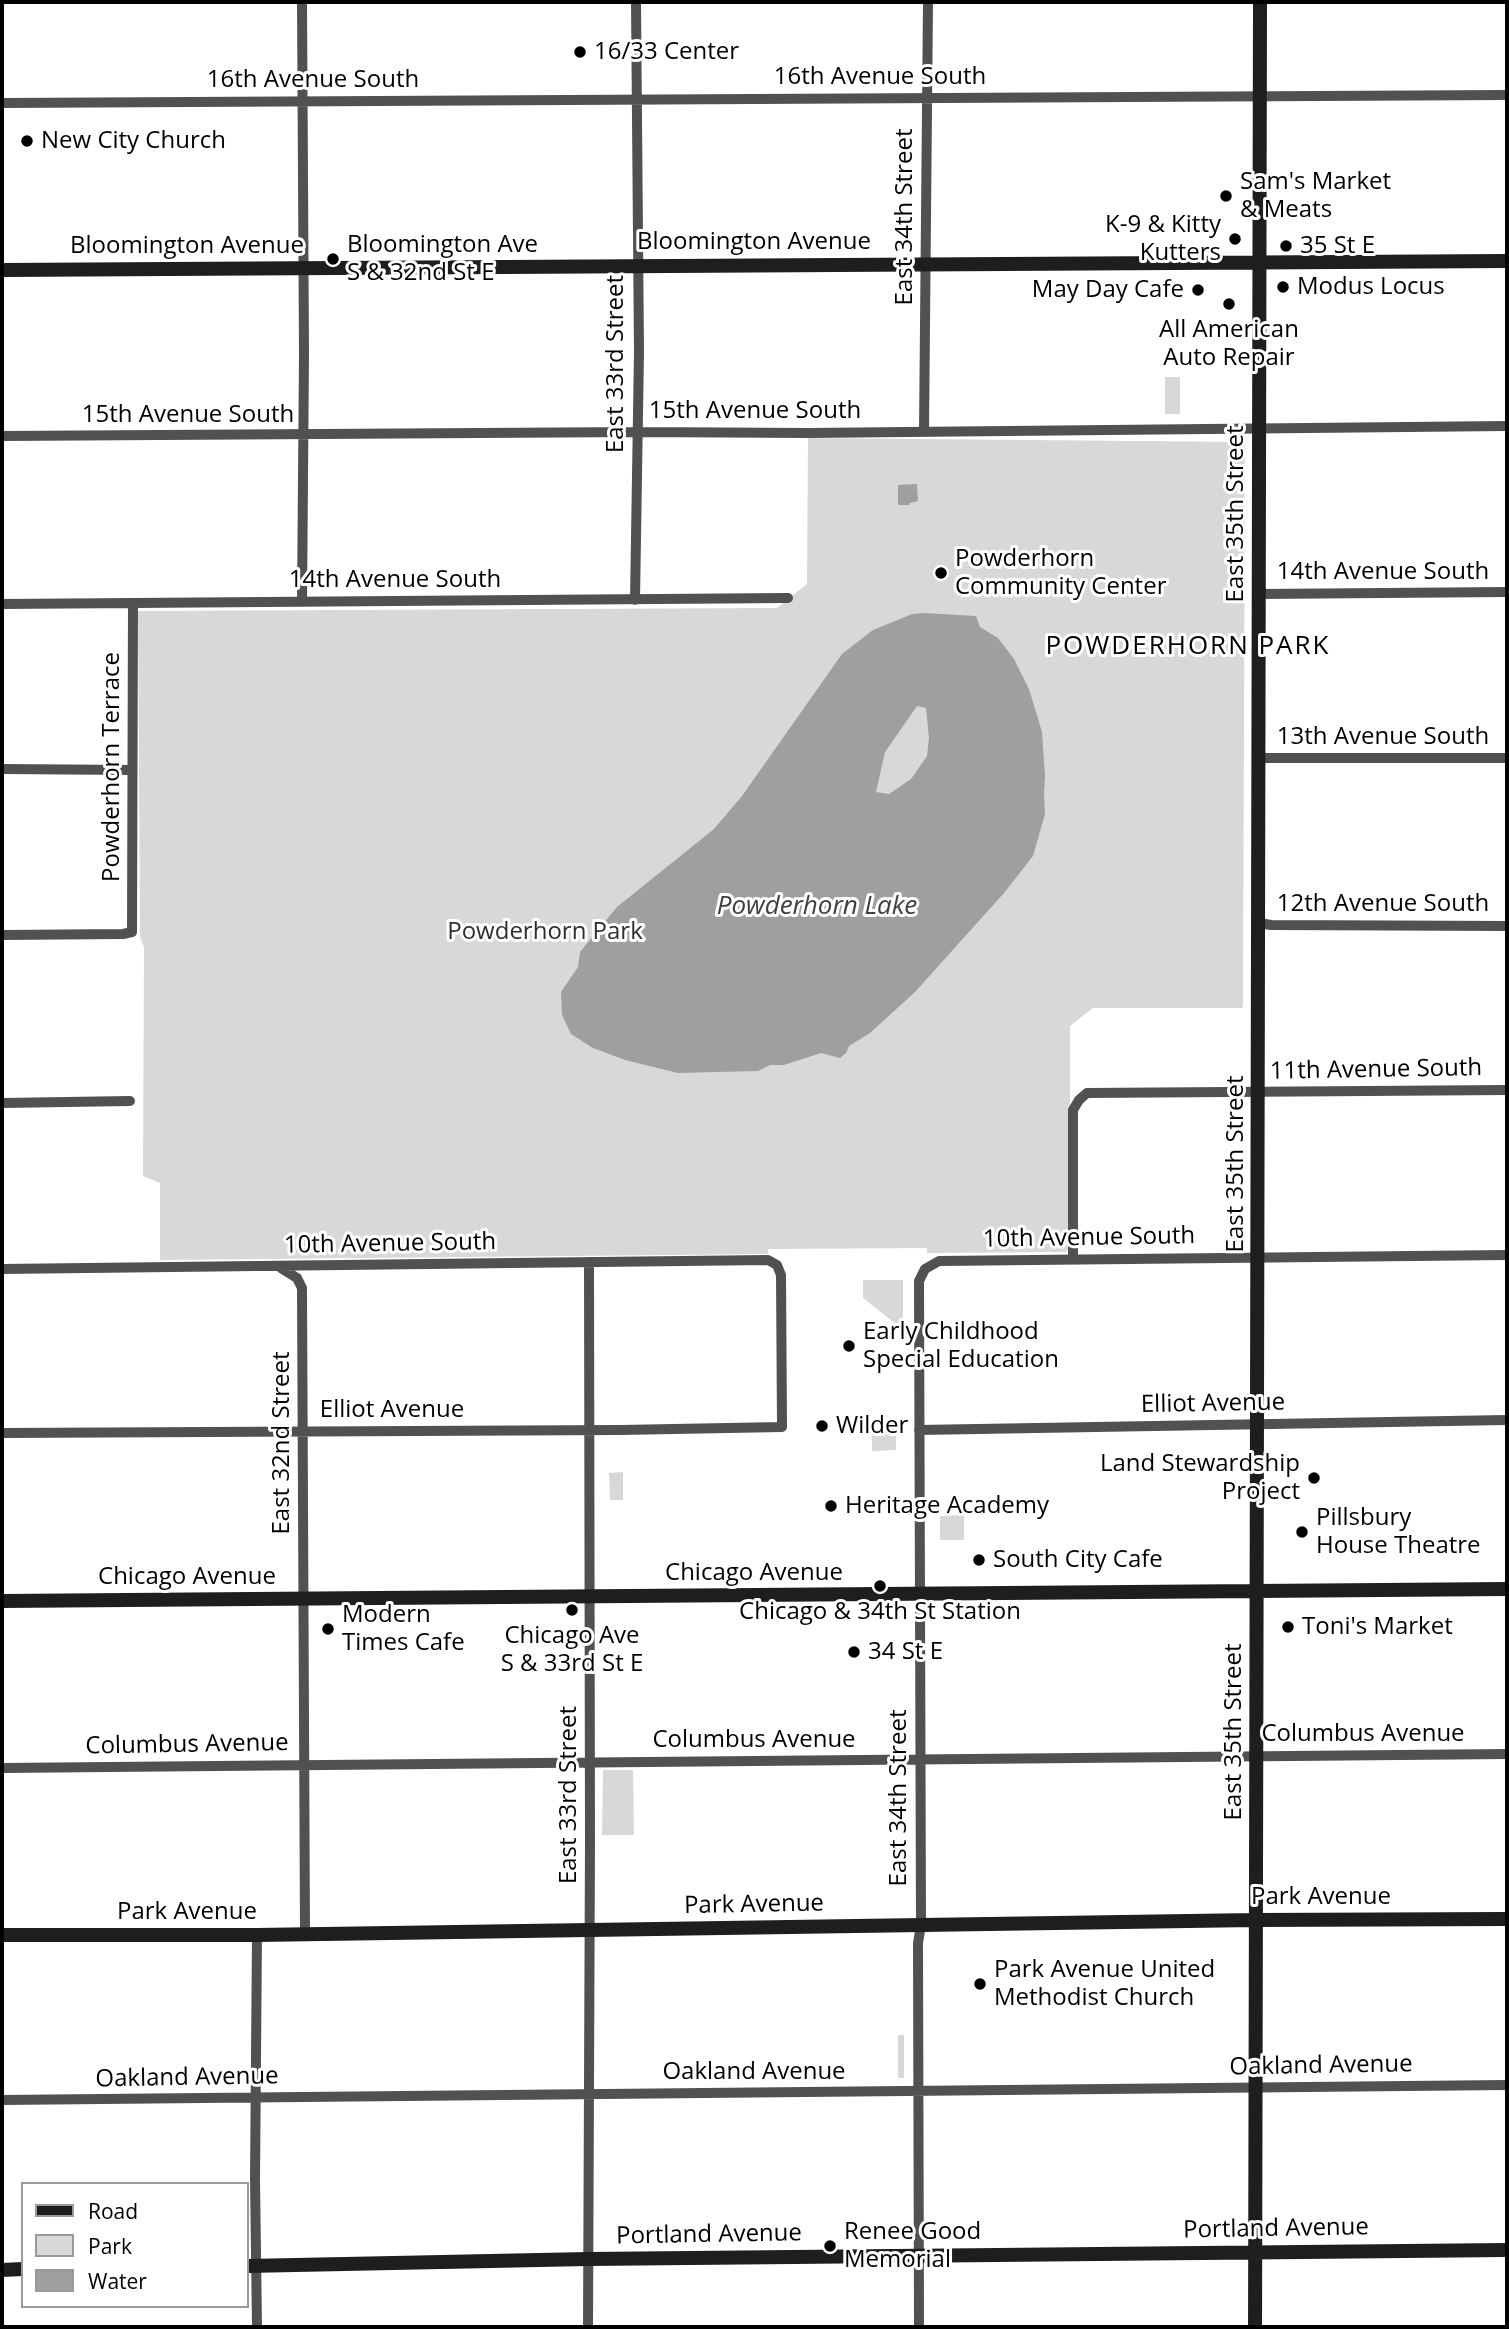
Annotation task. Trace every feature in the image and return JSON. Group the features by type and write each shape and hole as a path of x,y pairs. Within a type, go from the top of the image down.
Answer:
{"street":[{"path":"302,2 302,602"},
{"name":"East 33rd Street","path":"635,600 638,432 636,2"},
{"name":"East 34th Street","path":"924,432 928,2"},
{"name":"East 35th Street","path":"1255,2327 1260,2"},
{"name":"16th Avenue South","path":"2,103 1507,94"},
{"name":"Bloomington Avenue","path":"2,270 1507,261"},
{"name":"15th Avenue South","path":"2,436 924,432 1507,426"},
{"name":"14th Avenue South","path":"1259,594 1507,592"},
{"name":"14th Avenue South","path":"2,604 788,598"},
{"name":"Powderhorn Terrace","path":"2,935 132,932 132,603"},
{"name":"13th Avenue South","path":"1259,758 1507,758"},
{"path":"2,769 132,770"},
{"name":"12th Avenue South","path":"1259,923 1507,926"},
{"name":"11th Avenue South","path":"1073,1259 1073,1110 1087,1093 1507,1090"},
{"path":"2,1103 130,1101"},
{"name":"10th Avenue South","path":"925,1269 939,1261 1507,1255"},
{"name":"10th Avenue South","path":"2,1269 768,1260 777,1265 781,1275 782,1427"},
{"name":"East 33rd Street","path":"588,2327 591,1596 589,1262"},
{"path":"277,1267 290,1272 302,1288 317,1266"},
{"name":"East 34th Street","path":"919,2327 919,1281 925,1269"},
{"name":"East 32nd Street","path":"302,1288 305,1934"},
{"name":"Elliot Avenue","path":"919,1430 1507,1420"},
{"name":"Elliot Avenue","path":"2,1433 782,1427"},
{"name":"Chicago Avenue","path":"2,1601 1507,1589"},
{"name":"Columbus Avenue","path":"2,1768 1507,1754"},
{"name":"Park Avenue","path":"2,1936 1507,1919"},
{"path":"257,1935 257,2099 252,2266 257,2327"},
{"name":"Oakland Avenue","path":"2,2101 1507,2085"},
{"name":"Portland Avenue","path":"252,2266 588,2259 1507,2250"},
{"path":"2,2270 21,2269"}],"green space":[{"path":"1165,377 1180,377 1180,414 1165,414"},
{"name":"Powderhorn Park","path":"808,438 1245,442 1243,1005 1242,1008 1093,1008 1070,1026 1070,1247 1066,1252 927,1253 927,1248 768,1249 768,1254 160,1260 160,1183 143,1176 144,947 140,937 138,611 777,608 807,584"},
{"path":"863,1280 903,1280 903,1324 896,1324 863,1298"},
{"path":"872,1429 896,1429 896,1450 872,1451"},
{"path":"623,1472 623,1500 610,1500 609,1473"},
{"path":"964,1515 964,1540 940,1540 940,1516"},
{"path":"603,1770 633,1770 634,1835 602,1835"},
{"path":"898,2035 904,2035 904,2078 898,2078"}],"water":[{"path":"917,484 918,501 909,505 898,505 898,485"},
{"name":"Powderhorn Lake","path":"912,614 976,616 980,627 998,638 1014,659 1029,689 1042,732 1045,814 1033,856 1004,893 915,992 870,1033 849,1046 840,1058 821,1053 784,1065 770,1065 758,1071 678,1073 625,1060 593,1048 571,1034 562,1015 561,992 578,967 580,952 617,907 714,829 742,796 842,654 873,630","holes":["917,706 926,708 929,738 927,756 911,779 889,794 876,792 885,752"]}],"place":[{"name":"16/33 Center","path":"580,52"},
{"name":"New City Church","path":"27,141"},
{"name":"Sam's Market & Meats","path":"1226,196"},
{"name":"K-9 & Kitty Kutters","path":"1235,239"},
{"name":"35 St E","path":"1286,246"},
{"name":"Bloomington Ave S & 32nd St E","path":"333,259"},
{"name":"Modus Locus","path":"1283,287"},
{"name":"May Day Cafe","path":"1198,290"},
{"name":"All American Auto Repair","path":"1229,304"},
{"name":"Powderhorn Community Center","path":"941,573"},
{"name":"Early Childhood Special Education","path":"849,1346"},
{"name":"Wilder","path":"822,1426"},
{"name":"Land Stewardship Project","path":"1314,1478"},
{"name":"Heritage Academy","path":"831,1506"},
{"name":"Pillsbury House Theatre","path":"1302,1532"},
{"name":"South City Cafe","path":"979,1560"},
{"name":"Chicago & 34th St Station","path":"880,1586"},
{"name":"Chicago Ave S & 33rd St E","path":"572,1610"},
{"name":"Toni's Market","path":"1288,1627"},
{"name":"Modern Times Cafe","path":"328,1629"},
{"name":"34 St E","path":"854,1652"},
{"name":"Park Avenue United Methodist Church","path":"980,1984"},
{"name":"Renee Good Memorial","path":"830,2246"}],"district":[{"name":"POWDERHORN PARK","path":"1188,647"}]}
